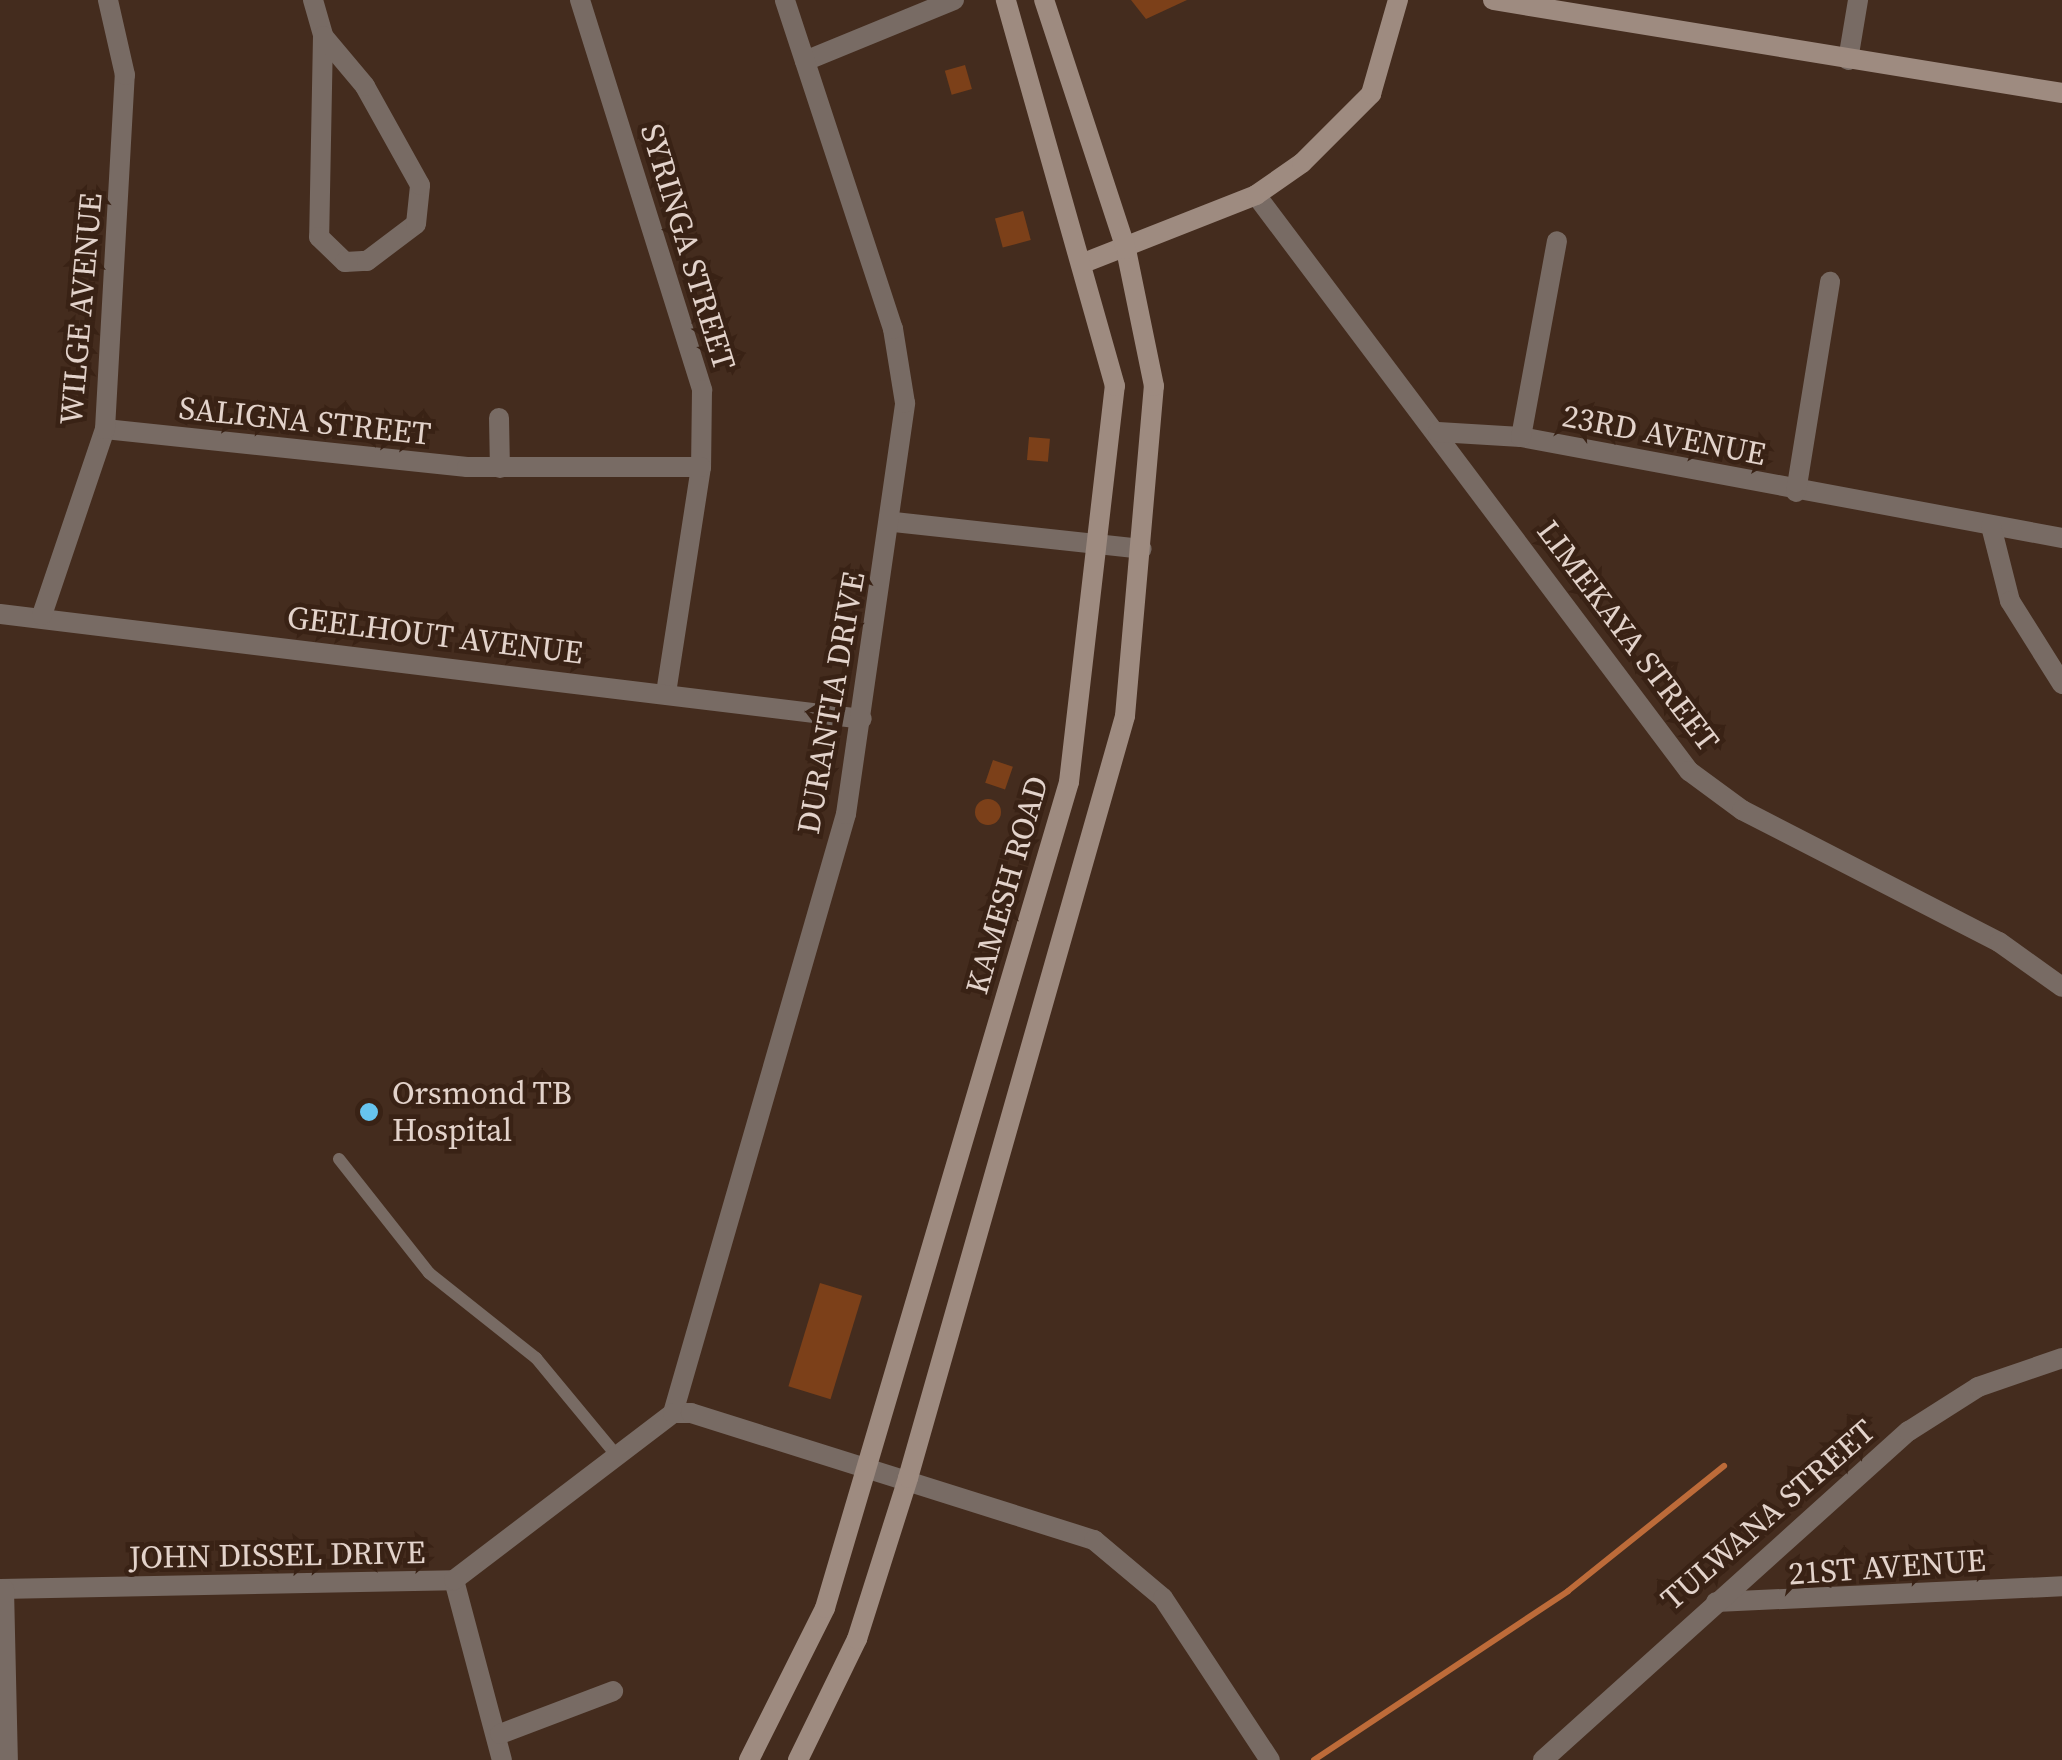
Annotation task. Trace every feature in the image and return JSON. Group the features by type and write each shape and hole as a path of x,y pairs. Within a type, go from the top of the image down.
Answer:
{"main road":[{"name":"KAMESH ROAD","path":"748,1760 825,1608 1069,782 1115,386 1086,262 1006,0"},
{"path":"1086,262 1256,195 1371,94 1398,0"},
{"path":"1494,0 1573,6 1848,60 2062,93"},
{"name":"KAMESH ROAD","path":"798,1760 857,1639 908,1478 1125,716 1154,386 1126,249 1049,5"}],"street":[{"name":"WILGE AVENUE","path":"42,615 105,430 125,74 108,0"},
{"path":"313,0 323,36 318,237 345,262 367,261 416,224 420,185 385,116 323,36"},
{"name":"SYRINGA STREET","path":"580,0 702,390 702,467 666,694"},
{"name":"DURANTIA DRIVE","path":"673,1413 846,814 894,522 902,367 785,0"},
{"path":"804,61 954,0"},
{"path":"1848,60 1858,0"},
{"name":"LIMEKAYA STREET","path":"1256,195 1705,786 1998,942 2062,987"},
{"name":"23RD AVENUE","path":"1521,437 1557,241"},
{"name":"23RD AVENUE","path":"1796,492 1830,282"},
{"path":"499,418 500,468"},
{"name":"SALIGNA STREET","path":"105,430 500,468 702,467"},
{"name":"23RD AVENUE","path":"1438,432 1521,437 1796,492 2062,538"},
{"path":"894,522 1142,549"},
{"path":"1991,526 2010,600 2062,684"},
{"name":"GEELHOUT AVENUE","path":"0,614 42,615 862,719"},
{"name":"TULWANA STREET","path":"1543,1760 1716,1602 1924,1421 1978,1387 2062,1358"},
{"path":"673,1413 868,1465 1066,1527 1122,1558 1170,1608 1270,1760"},
{"name":"JOHN DISSEL DRIVE","path":"2,1590 454,1580 673,1413"},
{"path":"454,1580 500,1734 502,1760"},
{"name":"21ST AVENUE","path":"1716,1602 2062,1586"},
{"path":"2,1590 8,1760"},
{"path":"500,1734 614,1691"}],"lane":[{"path":"338,1158 429,1273 536,1358 618,1457"}],"building":[{"path":"1131,0 1187,0 1146,19"},
{"path":"965,65 972,89 952,95 945,71"},
{"path":"1023,211 1031,240 1003,247 995,219"},
{"path":"1029,437 1050,439 1048,462 1027,460"},
{"path":"993,760 1013,767 1005,790 985,783"},
{"path":"988,799 997,803 1001,812 997,821 988,825 979,821 975,812 979,803"},
{"path":"820,1283 862,1296 831,1399 788,1386"}],"waterway":[{"path":"1314,1760 1568,1591 1724,1466"}],"place":[{"name":"Orsmond TB Hospital","path":"369,1112"}]}
